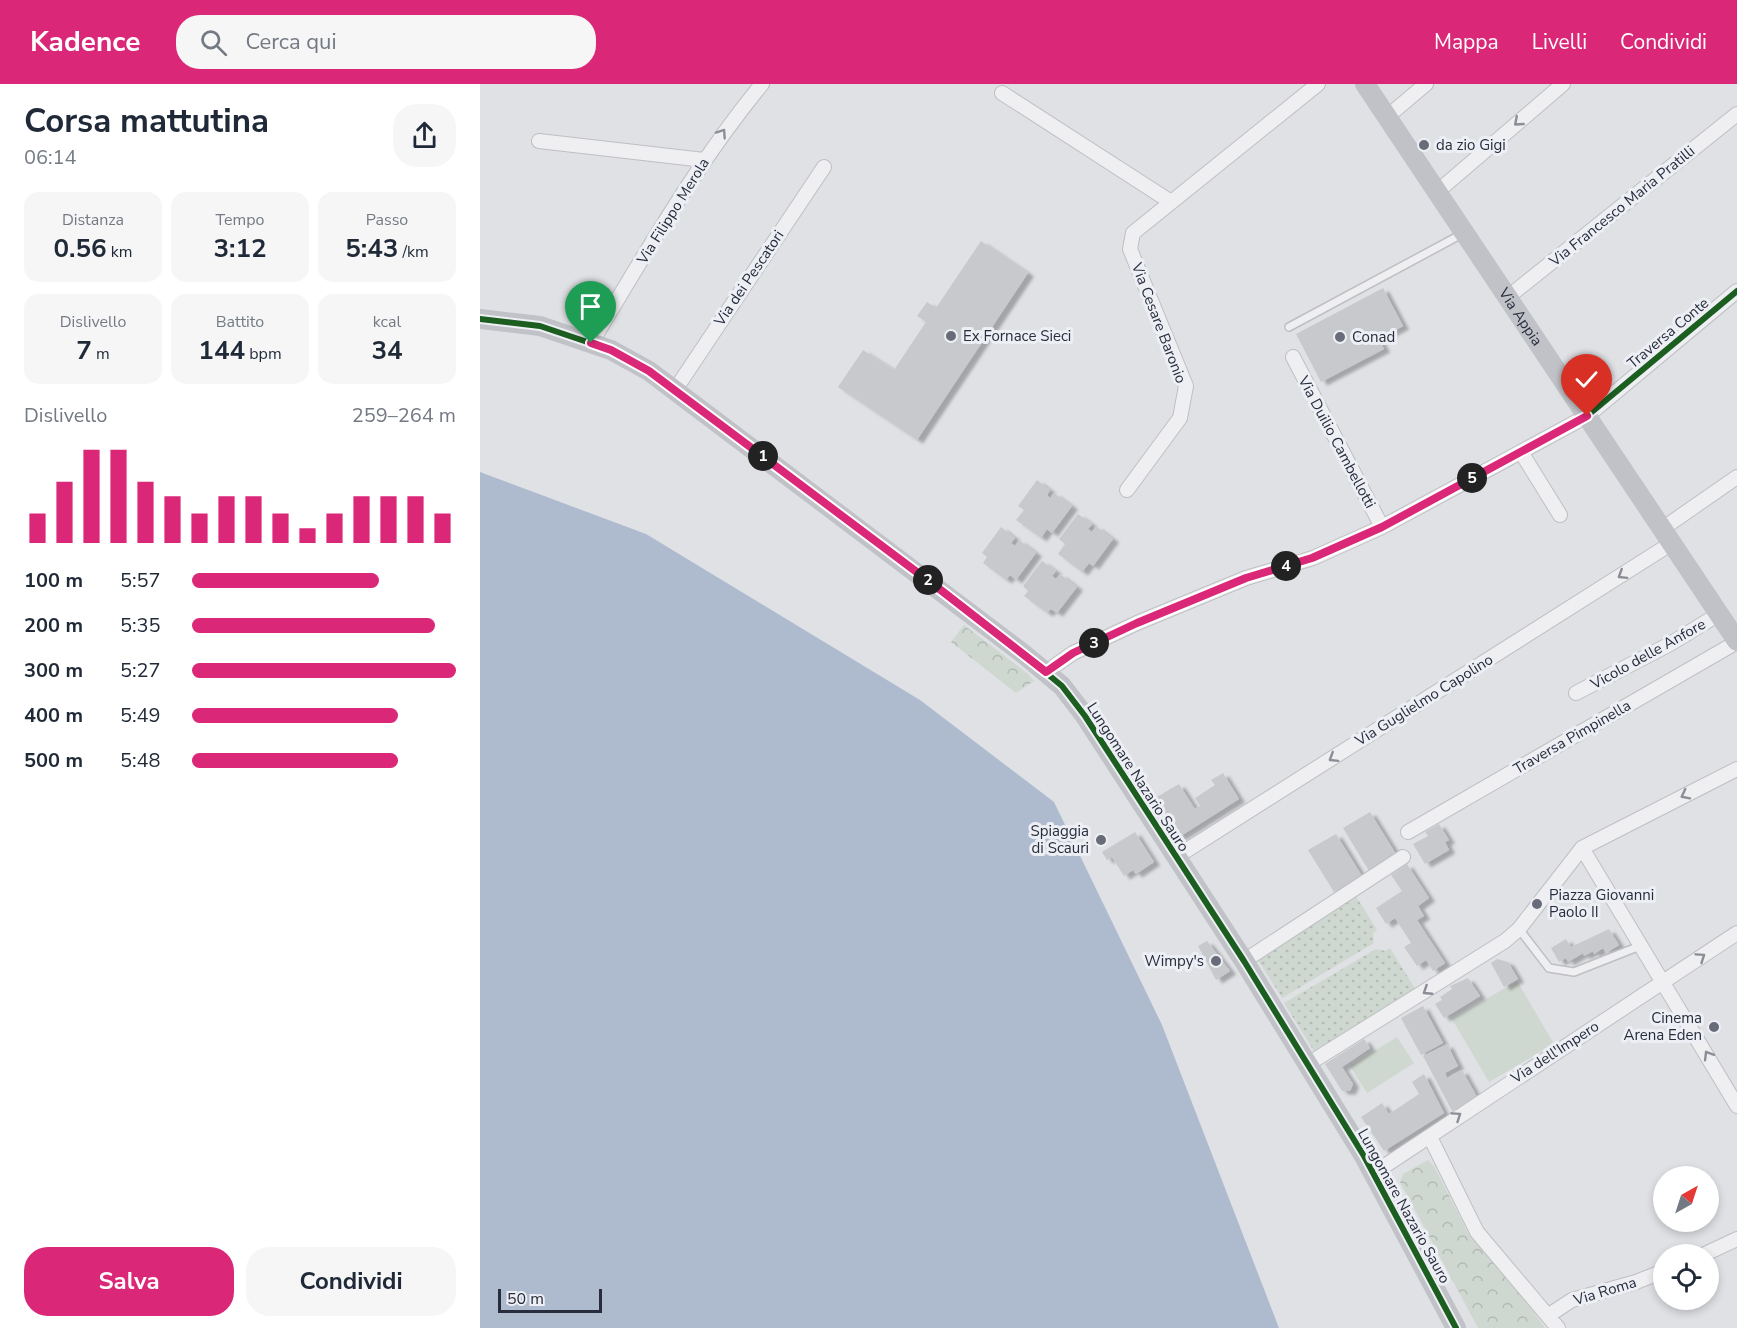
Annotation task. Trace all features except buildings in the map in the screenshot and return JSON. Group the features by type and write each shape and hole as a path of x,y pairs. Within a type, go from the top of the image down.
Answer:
{"street":[{"name":"Via Filippo Merola","path":"591,343 704,160 730,122 762,84"},
{"name":"Via Cesare Baronio","path":"1126,490 1180,418 1186,386 1130,249 1132,233 1318,84"},
{"name":"Via Appia","path":"1365,84 1737,642"},
{"path":"1387,117 1426,84"},
{"path":"1437,192 1563,84"},
{"path":"1002,93 1171,202"},
{"name":"Via Francesco Maria Pratilli","path":"1508,297 1737,114"},
{"path":"539,141 704,160"},
{"name":"Via dei Pescatori","path":"675,390 824,167"},
{"name":"Traversa Conte","path":"1046,672 1073,653 1137,623 1246,578 1312,558 1382,527 1587,416 1737,291"},
{"name":"Lungomare Nazario Sauro","path":"480,318 540,326 611,350 649,371 1062,686 1085,716 1308,1064 1374,1173 1456,1328"},
{"name":"Via Duilio Cambellotti","path":"1293,357 1382,527"},
{"path":"1521,452 1560,515"},
{"name":"Via Guglielmo Capolino","path":"1176,857 1667,536 1737,477"},
{"name":"Vicolo delle Anfore","path":"1576,693 1670,644 1719,614"},
{"name":"Traversa Pimpinella","path":"1408,832 1737,642"},
{"path":"1308,1064 1476,959 1519,929 1582,848 1737,769"},
{"path":"1582,848 1640,946 1731,1080 1737,1106"},
{"path":"1244,961 1403,857"},
{"name":"Via dell'Impero","path":"1374,1173 1737,933"},
{"path":"1430,1137 1477,1232 1558,1328"},
{"path":"1719,1247 1737,1239"},
{"name":"Via Roma","path":"1549,1315 1572,1300 1653,1275"}],"lane":[{"path":"1290,327 1465,233"},
{"path":"1519,929 1549,968 1574,972 1640,946"}],"green space":[{"path":"964,625 1034,681 1016,693 951,642"},
{"path":"1354,893 1377,930 1373,933 1374,943 1282,998 1256,957"},
{"path":"1390,948 1416,990 1314,1051 1284,1003 1376,949 1385,951"},
{"path":"1517,981 1554,1044 1489,1082 1452,1019"},
{"path":"1397,1037 1414,1063 1367,1093 1350,1066"},
{"path":"1428,1160 1434,1166 1468,1233 1520,1293 1545,1328 1478,1328 1400,1182 1403,1174"}],"water":[{"path":"480,472 646,534 920,700 1054,802 1162,1025 1279,1328 480,1328"}],"cycle path":[{"path":"1046,672 1073,653 1137,623 1246,578 1313,558 1382,527 1587,416 1737,291"},
{"path":"480,319 540,326 611,350 649,371 1021,652 1062,686 1085,716 1244,961 1364,1156 1456,1328"}],"place":[{"name":"da zio Gigi","path":"1424,145"},
{"name":"Ex Fornace Sieci","path":"951,336"},
{"name":"Conad","path":"1340,337"},
{"name":"Spiaggia di Scauri","path":"1101,840"},
{"name":"Piazza Giovanni Paolo II","path":"1537,904"},
{"name":"Wimpy's","path":"1216,961"},
{"name":"Cinema Arena Eden","path":"1714,1027"}],"route":[{"path":"591,343 611,350 649,371 1046,672 1073,653 1137,623 1246,578 1312,558 1382,527 1587,416"}]}
